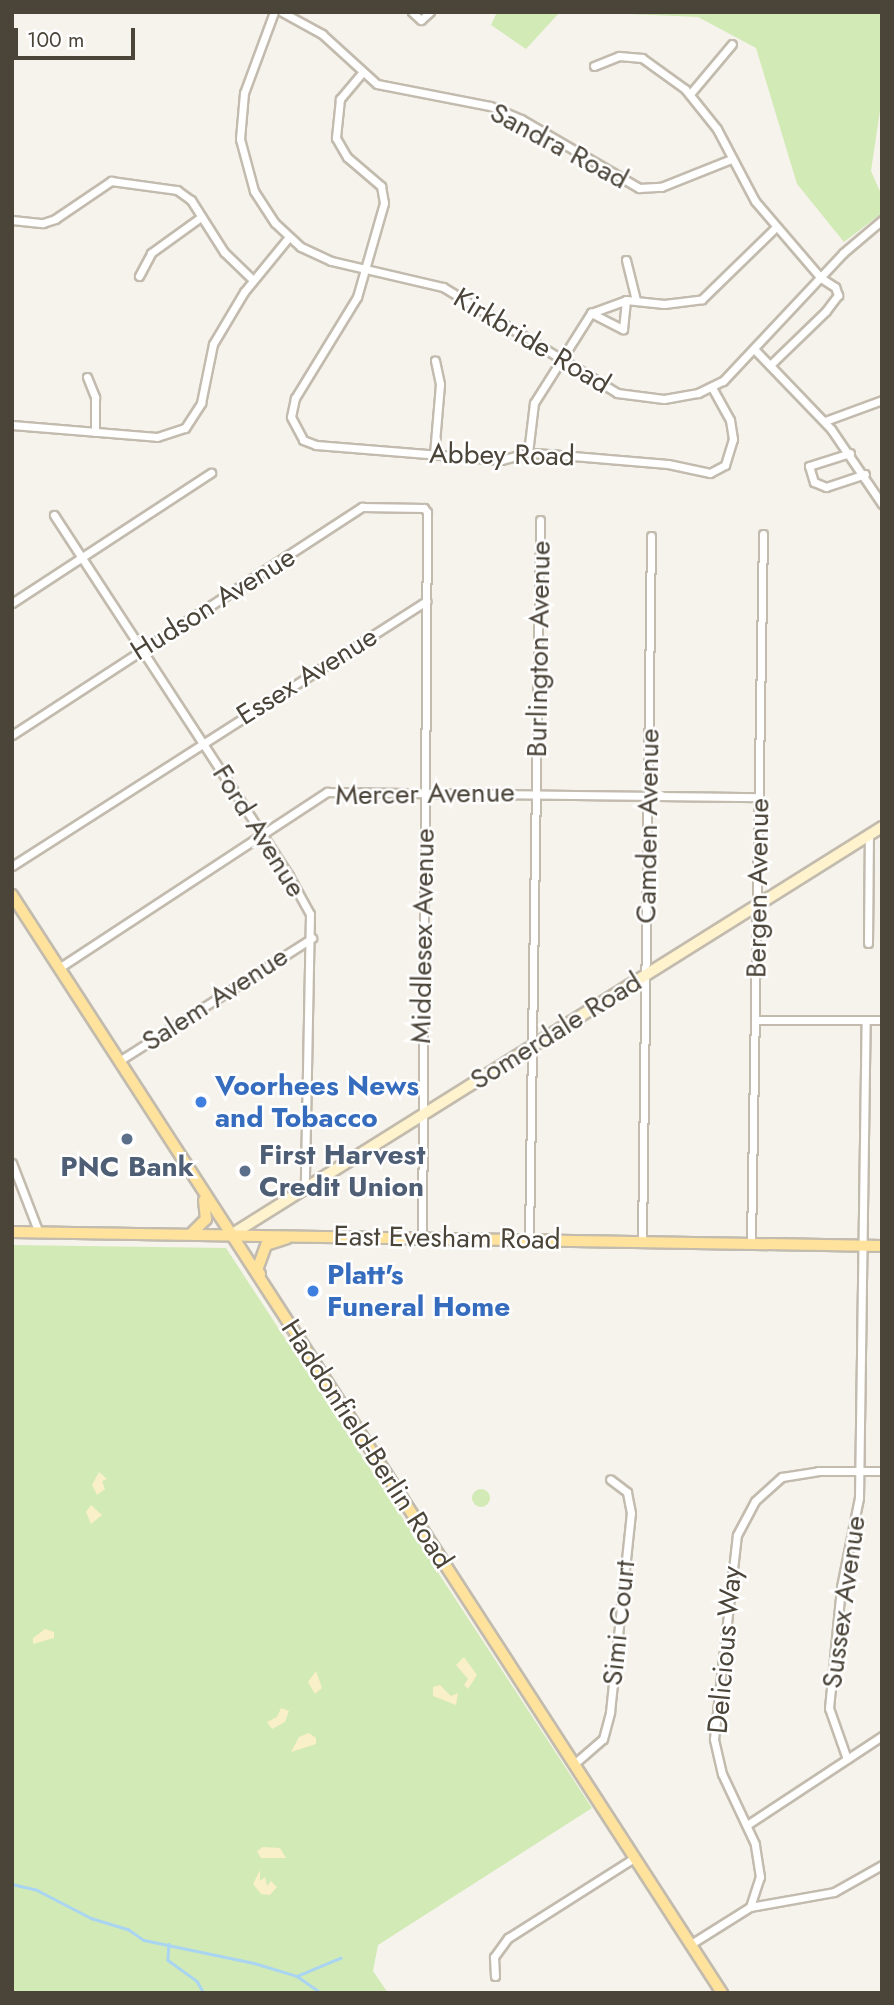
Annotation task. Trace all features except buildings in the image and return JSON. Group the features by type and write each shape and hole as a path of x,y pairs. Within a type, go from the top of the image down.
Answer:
{"main road":[{"name":"Somerdale Road","path":"231,1235 305,1185 882,827"},
{"name":"Haddonfield-Berlin Road","path":"12,895 722,1993"},
{"path":"191,1234 206,1219 205,1195"},
{"name":"East Evesham Road","path":"12,1232 882,1246"},
{"path":"261,1281 257,1270 266,1245 293,1236"}],"street":[{"path":"12,425 157,437 185,428 201,403 214,344 253,280 289,237 254,191 240,139 244,93 274,12"},
{"name":"Sandra Road","path":"282,12 322,34 361,74 388,88 478,104 521,119 639,188 661,187 731,159"},
{"path":"412,12 421,20 430,12"},
{"path":"690,94 732,44"},
{"path":"594,66 619,56 642,58 690,94 717,129 743,184 776,227 838,295 770,365"},
{"path":"361,74 340,99 335,125 340,148 381,186 383,195 363,268"},
{"path":"12,220 43,223 55,219 104,183 117,180 177,190 191,200 224,252 253,280"},
{"path":"138,276 151,253 201,217"},
{"name":"Kirkbride Road","path":"289,237 313,254 443,287 605,388 635,397 686,396 712,387 756,351 821,278 882,220"},
{"path":"528,453 534,403 591,313 626,300 664,304 702,299 776,227"},
{"path":"626,260 636,300"},
{"name":"Abbey Road","path":"363,268 356,297 298,390 293,426 303,440 316,446 501,460 528,453 668,464 710,473 725,465 733,439 730,420 712,387"},
{"path":"591,313 624,329 626,300"},
{"path":"756,351 825,421 865,474 882,504"},
{"path":"434,454 440,384 435,361"},
{"path":"87,377 95,397 95,432"},
{"path":"825,421 882,400"},
{"path":"849,453 809,466 811,477 826,487 865,474"},
{"path":"12,603 211,473"},
{"name":"Hudson Avenue","path":"12,734 362,507 424,508"},
{"name":"Middlesex Avenue","path":"422,1238 419,1115 426,792 424,508"},
{"name":"Ford Avenue","path":"54,515 305,902 312,938 305,1185"},
{"name":"Burlington Avenue","path":"529,1239 538,793 540,520"},
{"name":"Bergen Avenue","path":"751,1242 763,534"},
{"name":"Camden Avenue","path":"642,1241 651,536"},
{"name":"Essex Avenue","path":"12,866 426,601"},
{"name":"Mercer Avenue","path":"59,968 327,792 759,797"},
{"path":"868,943 869,835"},
{"name":"Salem Avenue","path":"119,1061 312,938"},
{"path":"756,1020 882,1020"},
{"name":"Sussex Avenue","path":"846,1759 831,1721 829,1700 859,1471 866,1020"},
{"path":"12,1163 39,1233"},
{"name":"Delicious Way","path":"750,1907 760,1877 755,1844 722,1774 714,1739 737,1535 755,1501 782,1477 794,1472 882,1471"},
{"name":"Simi Court","path":"574,1763 603,1739 610,1712 631,1513 627,1492 610,1479"},
{"path":"747,1825 882,1736"},
{"path":"495,1976 494,1957 508,1938 634,1858"},
{"path":"691,1944 750,1907 834,1892 882,1865"}],"green space":[{"path":"497,12 560,12 526,49 491,25"},
{"path":"582,12 882,12 882,97 871,171 882,196 882,213 844,242 797,184 756,48 698,17"},
{"path":"12,1245 226,1248 592,1808 378,1945 373,1971 388,1993 12,1993"},
{"path":"477,1489 485,1489 490,1498 488,1505 477,1507 472,1502 472,1494"}],"sand":[{"path":"99,1472 107,1479 102,1481 105,1489 97,1495 92,1485"},
{"path":"91,1505 102,1515 91,1524 86,1512"},
{"path":"45,1629 54,1632 54,1638 33,1644 33,1638"},
{"path":"464,1657 477,1675 468,1689 464,1685 468,1679 456,1665"},
{"path":"316,1671 322,1688 315,1694 308,1682"},
{"path":"440,1685 451,1696 458,1693 456,1705 433,1696 433,1687"},
{"path":"281,1708 289,1711 285,1722 272,1729 267,1722 277,1717"},
{"path":"309,1733 316,1738 316,1744 291,1752 299,1737"},
{"path":"263,1847 280,1848 286,1858 261,1858 257,1851"},
{"path":"260,1870 260,1881 265,1877 267,1886 271,1881 277,1887 270,1895 261,1894 253,1884"}],"waterway":[{"path":"12,1884 37,1890 91,1918 128,1929 144,1940 254,1963 297,1976 321,1993"},
{"path":"169,1944 168,1960 197,1981 204,1993"},
{"path":"297,1976 340,1958"}],"place":[{"name":"Voorhees News and Tobacco","path":"201,1102"},
{"name":"PNC Bank","path":"127,1139"},
{"name":"First Harvest Credit Union","path":"245,1171"},
{"name":"Platt's Funeral Home","path":"313,1291"}]}
